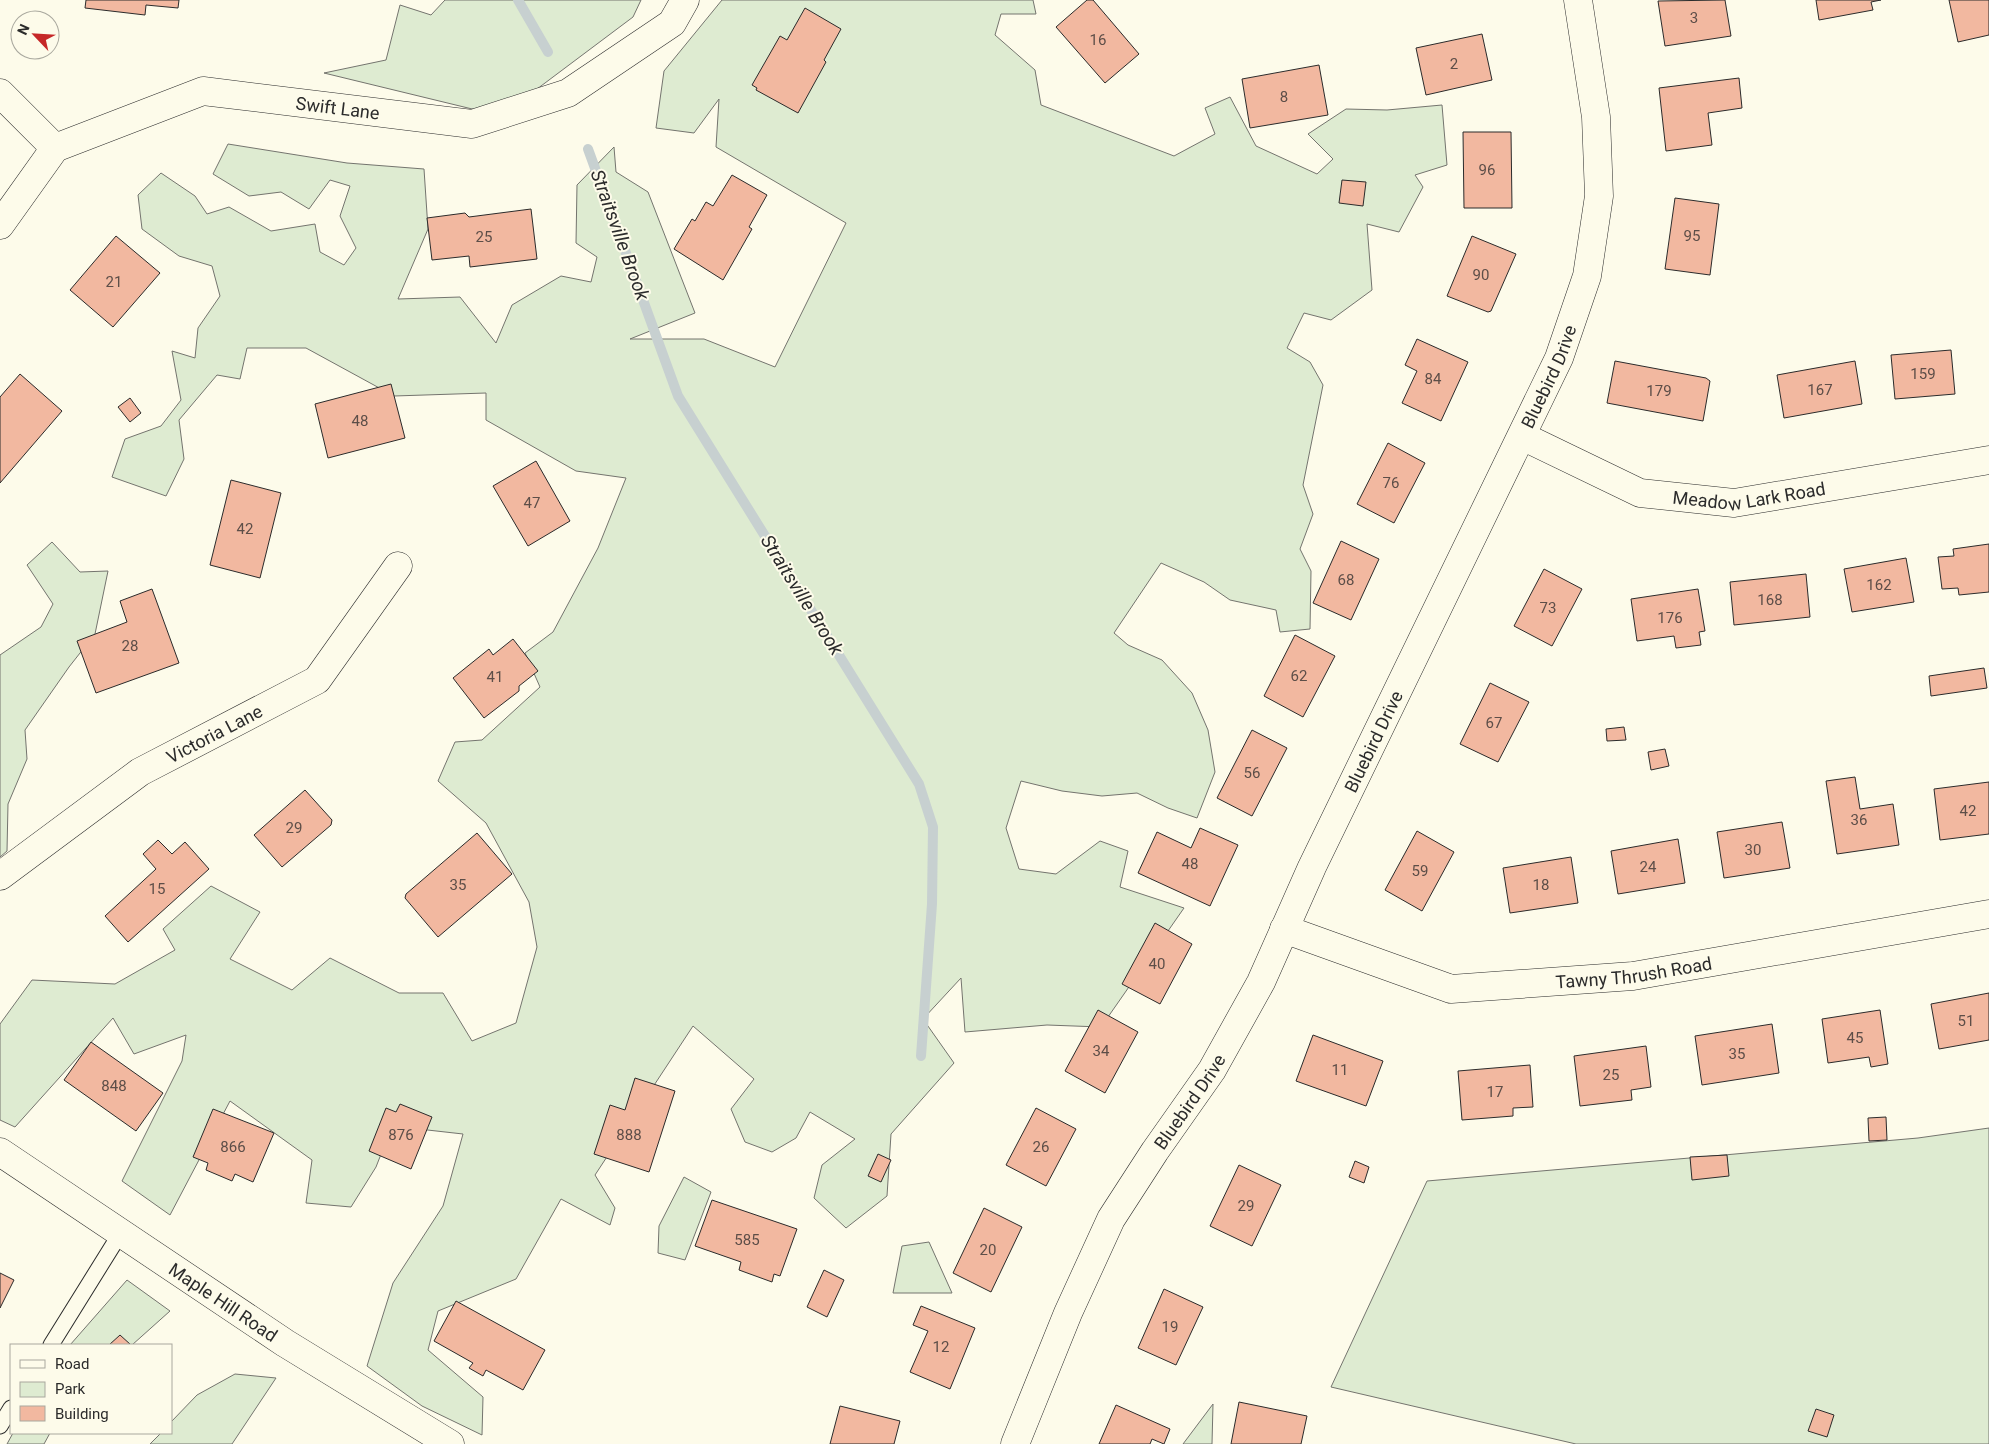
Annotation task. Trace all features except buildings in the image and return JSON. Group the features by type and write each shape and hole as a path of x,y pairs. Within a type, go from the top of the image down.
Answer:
{"street":[{"name":"Swift Lane","path":"54,148 203,92 472,124 568,93 672,23 686,0"},
{"name":"Bluebird Drive","path":"1015,1444 1068,1313 1112,1219 1155,1151 1212,1070 1261,982 1312,867 1559,358 1587,276 1600,196 1596,117 1578,0"},
{"path":"0,93 54,148 0,225"},
{"name":"Meadow Lark Road","path":"1522,436 1640,493 1734,503 1989,460"},
{"name":"Victoria Lane","path":"0,876 140,772 316,680 398,566"},
{"name":"Tawny Thrush Road","path":"1284,929 1450,989 1633,976 1989,914"},
{"name":"Maple Hill Road","path":"0,1152 285,1343 450,1444"}],"lane":[{"path":"52,1344 120,1234"},
{"path":"0,1426 10,1410"}],"green space":[{"path":"445,0 641,0 633,17 501,116 324,73 386,60 400,5 431,15"},
{"path":"722,0 1033,0 1036,14 1001,14 995,35 1035,70 1041,105 1174,156 1215,134 1205,108 1230,97 1256,146 1317,174 1333,159 1308,134 1346,109 1387,110 1442,105 1447,165 1415,175 1423,187 1399,232 1367,224 1372,290 1331,320 1304,313 1287,348 1310,362 1323,385 1303,485 1313,514 1300,549 1311,571 1310,629 1280,632 1276,610 1230,600 1204,582 1161,563 1114,633 1128,645 1162,660 1192,693 1208,730 1215,772 1197,818 1168,808 1137,793 1102,796 1062,791 1021,781 1006,828 1019,869 1056,874 1100,841 1128,851 1120,887 1184,908 1101,1027 1047,1025 965,1032 961,978 923,1019 954,1063 891,1134 887,1196 846,1228 814,1198 822,1165 855,1139 810,1112 796,1138 772,1152 745,1142 731,1109 754,1079 693,1026 595,1175 615,1208 610,1225 561,1199 516,1279 438,1311 428,1350 483,1397 482,1435 422,1406 367,1366 393,1283 443,1206 463,1134 392,1126 376,1167 351,1207 306,1203 312,1160 230,1101 170,1215 122,1181 182,1061 186,1035 134,1054 113,1018 15,1127 0,1120 0,1024 32,980 115,984 175,950 163,929 211,886 260,912 230,959 292,990 330,958 399,993 443,993 472,1041 516,1023 537,947 529,902 486,823 438,781 455,742 482,740 540,687 525,653 553,632 598,548 626,478 576,471 486,420 486,393 394,396 306,348 247,348 240,379 217,375 179,420 184,459 166,496 112,477 125,439 161,426 181,400 172,351 195,358 198,328 220,296 212,266 179,256 142,229 138,195 161,173 195,196 207,214 229,207 271,231 315,224 320,252 344,265 356,248 340,216 350,186 330,180 309,209 281,192 249,196 213,174 228,144 347,163 424,169 428,229 398,299 460,297 496,343 512,305 561,276 591,282 597,257 576,243 577,185 614,147 616,172 648,192 695,313 630,339 704,339 775,367 846,223 716,147 719,99 694,133 656,128 664,71"},
{"path":"52,542 80,572 108,571 95,634 69,667 25,730 27,759 8,804 7,851 0,857 0,655 41,627 53,604 27,565"},
{"path":"1989,1128 1989,1444 1576,1444 1331,1387 1427,1181 1918,1138"},
{"path":"684,1177 711,1192 685,1260 658,1253 659,1226"},
{"path":"929,1242 952,1293 893,1293 902,1246"},
{"path":"127,1280 170,1311 133,1344 71,1344"},
{"path":"235,1374 276,1378 232,1444 150,1444 160,1434 172,1434 172,1421 197,1395"},
{"path":"1213,1404 1212,1444 1183,1444"},
{"path":"12,1434 49,1434 44,1444 7,1444"}],"waterway":[{"name":"Straitsville Brook","path":"518,0 548,52"},
{"name":"Straitsville Brook","path":"588,149 678,396 919,784 933,827 932,904 921,1056"}]}
